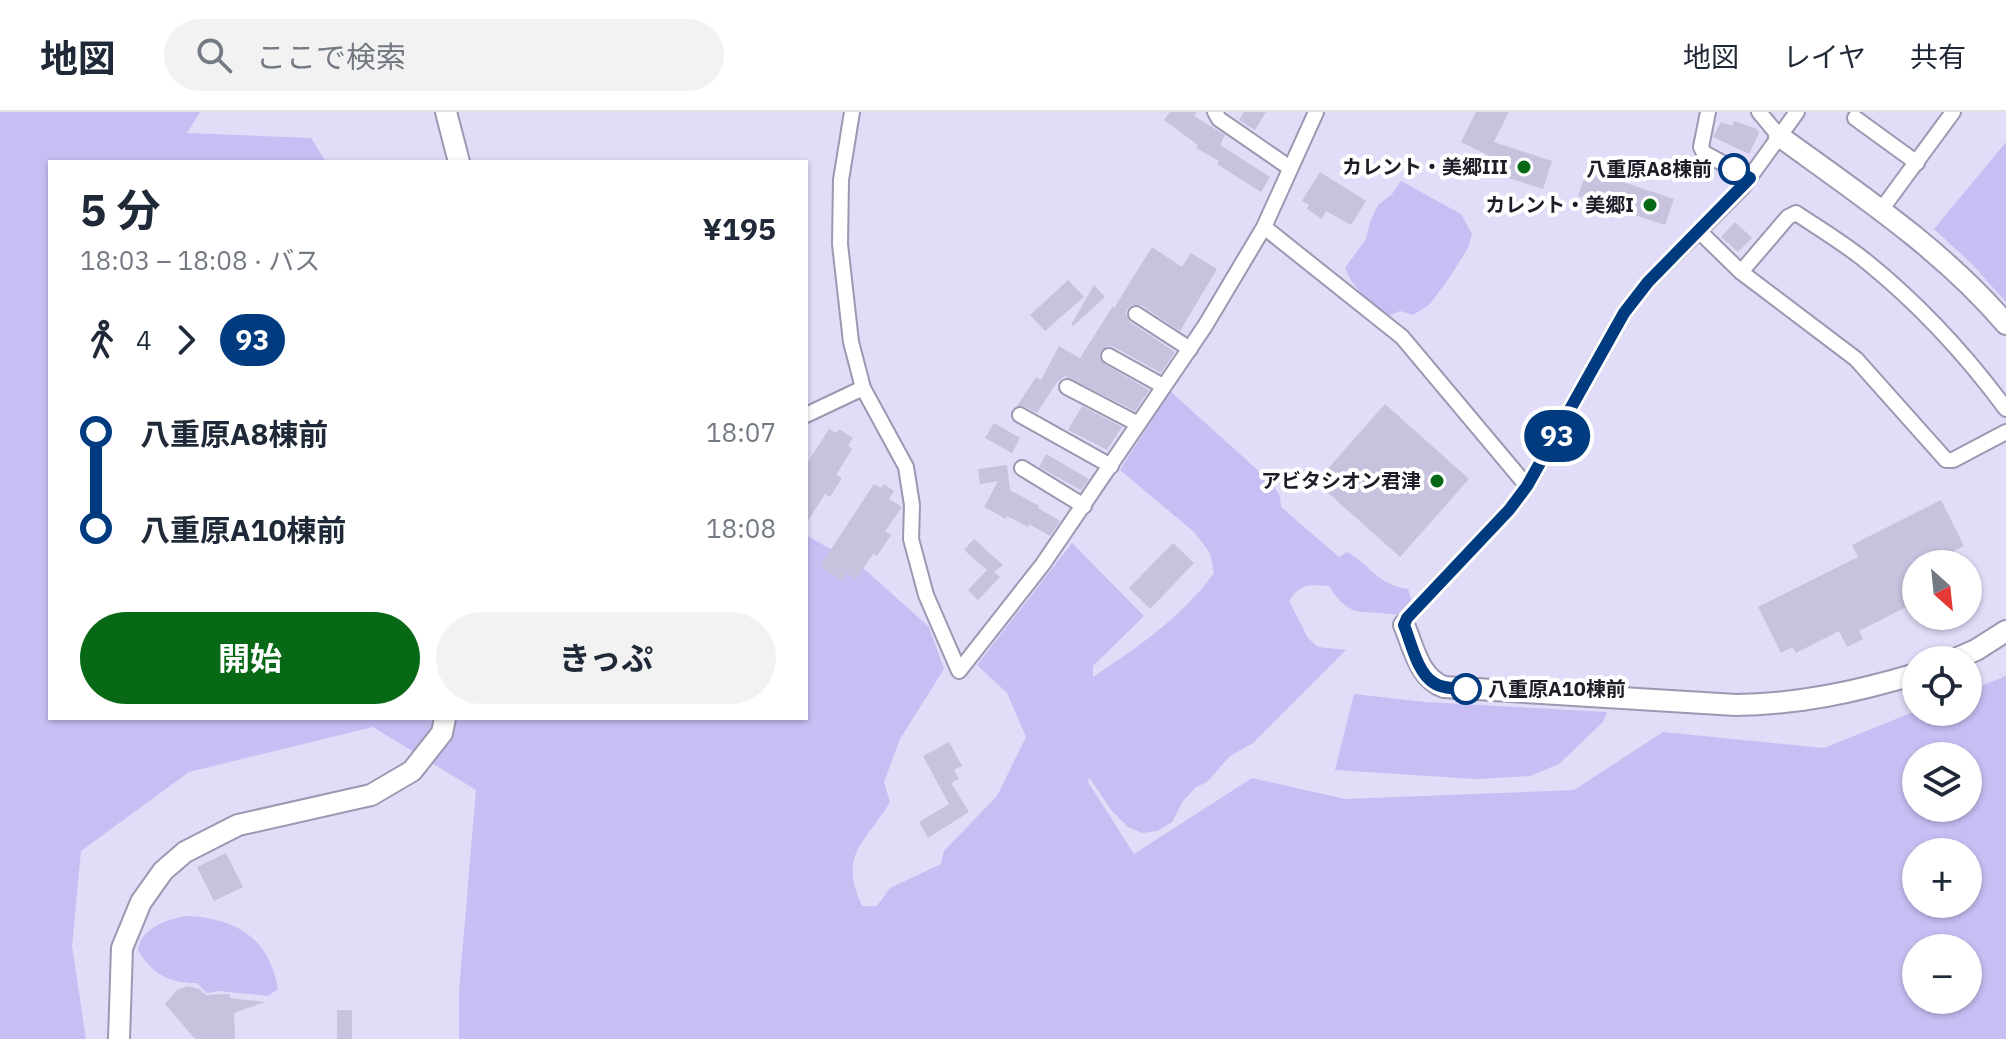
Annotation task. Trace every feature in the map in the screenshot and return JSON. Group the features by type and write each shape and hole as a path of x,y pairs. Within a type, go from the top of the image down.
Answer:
{"street":[{"path":"446,112 458,160"},
{"path":"852,112 841,180 840,244 851,342 863,388 906,467 912,505 911,539 926,595 959,671 1043,564 1190,349 1264,227 1316,112"},
{"path":"1215,112 1219,119 1290,168"},
{"path":"1708,112 1701,147 1704,153 1750,178"},
{"path":"1759,112 1779,136 1920,239 1969,284 2006,324"},
{"path":"1797,112 1750,178 1648,282 1624,313 1527,486 1509,510 1407,618 1404,625 1423,672 1432,683 1444,687 1760,705 1836,695 1902,678"},
{"path":"1881,210 1953,112"},
{"path":"1855,118 1917,163"},
{"path":"1741,272 1788,217 1796,213 1866,261 1910,299 1979,373 2006,409"},
{"path":"1264,227 1402,337 1527,486"},
{"path":"1699,231 1741,272 1856,359 1946,460 1953,460 2006,432"},
{"path":"1136,314 1190,349"},
{"path":"1109,356 1163,386"},
{"path":"1067,387 1138,424"},
{"path":"808,414 863,388"},
{"path":"1020,415 1111,466"},
{"path":"1022,468 1084,506"},
{"path":"1982,646 2006,631"},
{"path":"119,1039 122,948 141,902 163,871 185,852 238,825 371,795 412,771 442,733 445,720"}],"shaded area":[{"path":"0,112 200,112 187,133 311,138 325,160 48,160 48,720 808,720 808,536 862,567 929,627 944,669 900,739 884,782 890,802 864,839 854,861 855,888 862,906 877,906 890,888 941,864 944,851 997,796 1026,737 1007,693 977,665 1072,543 1144,616 1093,666 1093,677 1173,618 1214,573 1210,553 1195,533 1120,470 1170,391 1272,483 1280,496 1281,507 1339,557 1347,552 1381,579 1408,589 1412,601 1398,615 1351,609 1329,586 1311,585 1298,590 1289,601 1308,638 1318,647 1346,650 1253,743 1230,756 1207,782 1196,787 1183,801 1172,822 1157,831 1142,833 1128,827 1112,811 1089,777 1088,782 1134,854 1252,778 1345,799 1574,790 1663,732 1824,748 1902,717 1902,726 1982,726 1982,685 2006,676 2006,1039 459,1039 459,991 476,790 373,727 189,772 81,851 72,946 86,1039 0,1039"},
{"path":"2006,142 2006,302 1972,264 1934,229"},
{"path":"1401,181 1461,214 1472,234 1468,248 1429,305 1413,315 1400,311 1388,316 1363,295 1345,268 1366,239 1378,205 1392,194"},
{"path":"1354,694 1425,702 1607,712 1603,722 1559,764 1530,776 1476,779 1335,770"},
{"path":"186,916 220,921 247,934 267,956 278,989 268,996 219,991 207,993 197,983 170,979 155,971 138,950 140,942 156,926"}],"building":[{"path":"1170,112 1197,112 1194,116 1225,135 1220,145 1270,177 1261,192 1217,164 1219,161 1196,148 1198,145 1164,120"},
{"path":"1244,112 1266,112 1255,130 1239,120"},
{"path":"1476,112 1509,112 1494,142 1552,161 1543,189 1496,174 1500,161 1461,142"},
{"path":"1734,121 1757,129 1759,133 1749,154 1713,137 1721,122 1732,126"},
{"path":"1587,170 1674,199 1665,225 1578,196"},
{"path":"1320,172 1366,201 1351,225 1326,211 1322,219 1307,209 1309,205 1302,201"},
{"path":"1735,222 1752,238 1738,252 1721,237"},
{"path":"1152,247 1182,267 1191,253 1217,269 1180,331 1141,305 1132,305 1127,309 1130,322 1175,352 1161,373 1114,347 1108,346 1101,351 1099,357 1104,364 1149,390 1135,411 1065,376 1057,382 1037,413 1017,406 1036,377 1041,380 1059,346 1080,358"},
{"path":"1068,280 1084,297 1045,331 1030,315"},
{"path":"1094,285 1105,297 1071,325"},
{"name":"アビタシオン君津","path":"1385,404 1469,479 1400,557 1316,482"},
{"path":"1082,406 1122,427 1107,450 1068,430"},
{"path":"994,423 1020,438 1012,453 985,438"},
{"path":"829,429 836,433 839,429 853,438 848,446 852,449 836,475 842,478 830,497 825,494 808,521 808,462"},
{"path":"1046,454 1089,479 1081,490 1039,467"},
{"path":"1007,465 1010,490 1060,521 1050,536 1029,524 1028,527 1007,516 1006,519 984,507 998,481 980,484 978,469"},
{"path":"874,484 881,488 884,484 894,491 889,499 902,507 885,531 891,535 877,556 873,554 856,579 847,573 842,581 820,566"},
{"path":"1941,500 1964,546 1956,550 1902,550 1902,609 1859,631 1863,639 1847,647 1839,631 1796,653 1792,647 1781,653 1758,607 1858,557 1852,545"},
{"path":"974,539 1003,565 994,572 1000,577 978,600 968,590 987,570 964,550"},
{"path":"1173,543 1194,563 1150,609 1129,588"},
{"path":"949,742 962,766 954,770 959,779 951,783 969,812 928,838 919,822 949,804 923,756"},
{"path":"226,853 243,887 214,901 197,867"},
{"path":"188,986 206,995 230,994 230,998 265,1002 234,1013 235,1039 195,1039 165,1004 177,990"},
{"path":"337,1010 352,1010 352,1039 337,1039"}],"bus line":[{"name":"93","path":"1466,689 1432,683 1423,672 1404,625 1407,618 1509,510 1527,486 1624,313 1648,282 1750,178 1734,169"}],"place":[{"name":"カレント・美郷III","path":"1524,167"},
{"name":"八重原A8棟前","path":"1734,169"},
{"name":"カレント・美郷I","path":"1650,205"},
{"name":"アビタシオン君津","path":"1437,481"},
{"name":"八重原A10棟前","path":"1466,689"}]}
